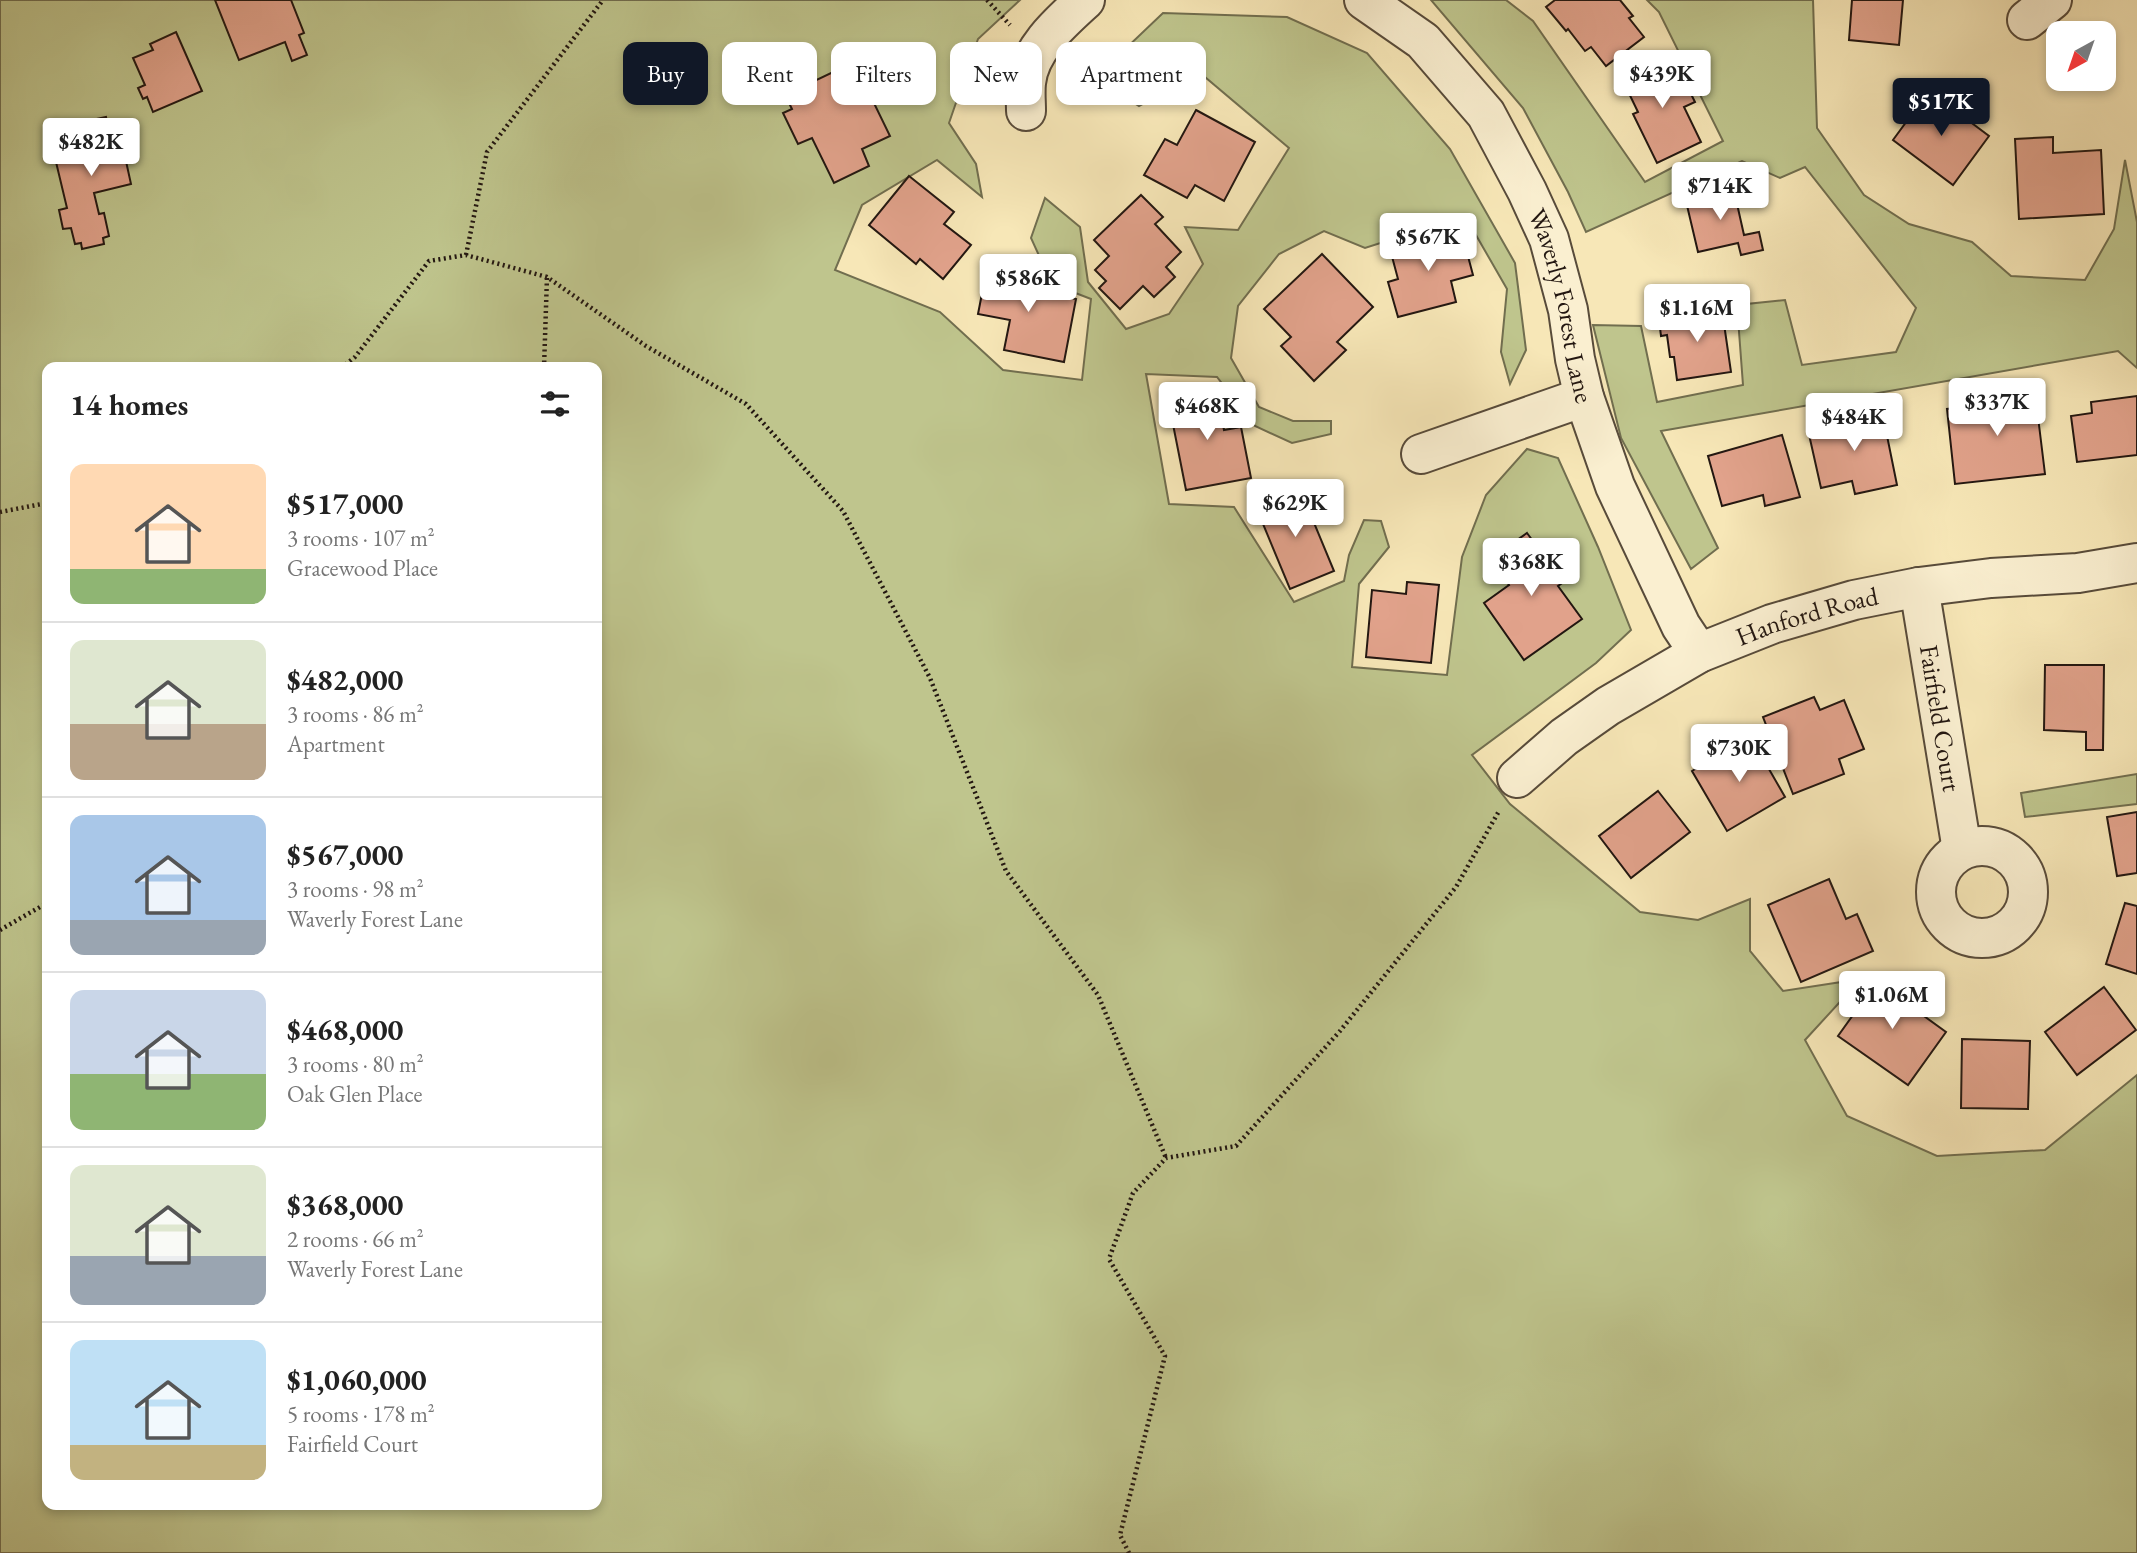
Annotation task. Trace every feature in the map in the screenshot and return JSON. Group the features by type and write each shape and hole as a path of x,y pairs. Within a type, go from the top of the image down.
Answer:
{"street":[{"path":"1026,111 1026,81 1037,53 1058,24 1085,0"},
{"name":"Waverly Forest Lane","path":"1364,0 1423,41 1486,114 1527,191 1549,239 1569,310 1575,359 1584,397 1615,486 1681,626 1699,653"},
{"path":"1421,454 1584,397"},
{"name":"Hanford Road","path":"1517,778 1564,737 1608,706 1699,653 1772,624 1854,600 1919,587 1991,578 2078,573 2137,563"},
{"name":"Fairfield Court","path":"1919,587 1962,850"}],"path":[{"path":"466,255 487,152 603,0"},
{"path":"349,362 429,261 466,255 548,277 646,346 746,404 843,511 930,678 1006,871 1098,995 1166,1158"},
{"path":"544,362 548,277"},
{"path":"0,512 42,504"},
{"path":"1129,1553 1120,1535 1165,1356 1108,1259 1133,1193 1166,1158 1236,1146 1340,1031 1456,887 1517,778"},
{"path":"0,930 42,906"}],"green space":[{"path":"0,0 1020,0 977,42 950,42 950,105 955,105 949,123 976,164 982,197 937,160 862,205 835,270 940,312 1003,370 1082,380 1091,299 1052,284 1031,238 1045,198 1080,227 1088,282 1126,329 1169,314 1203,264 1185,227 1238,230 1289,148 1206,78 1206,42 1133,42 1163,13 1287,17 1367,53 1450,149 1515,263 1526,350 1510,384 1501,352 1507,289 1465,216 1365,248 1324,231 1279,254 1238,306 1231,358 1259,407 1293,421 1331,421 1331,434 1292,443 1255,426 1217,377 1146,374 1169,504 1234,507 1294,602 1344,581 1349,555 1364,520 1381,521 1389,547 1359,584 1352,667 1447,675 1462,557 1486,495 1527,449 1558,458 1631,630 1596,663 1472,755 1510,804 1640,912 1698,920 1750,899 1750,951 1783,991 1861,979 1805,1040 1847,1116 1937,1156 2045,1150 2137,1075 2137,1553 0,1553"},
{"path":"1431,0 1506,0 1533,21 1645,182 1723,141 1659,12 1647,0 1813,0 1817,128 1864,195 1909,224 1972,242 2011,276 2085,280 2114,229 2125,160 2137,222 2137,368 2118,351 1661,431 1718,548 1691,569 1621,438 1593,325 1641,326 1657,402 1743,385 1737,305 1785,300 1802,365 1896,352 1916,308 1805,167 1780,178 1742,161 1586,232 1523,108"},
{"path":"2137,774 2137,804 2025,817 2021,793"}],"building":[{"path":"215,0 291,0 304,33 299,35 307,55 292,61 285,42 239,60"},
{"path":"1555,0 1620,0 1633,16 1629,18 1644,37 1606,66 1591,47 1585,51 1546,7"},
{"path":"1852,0 1903,0 1899,45 1849,40"},
{"path":"176,32 202,91 153,112 147,97 143,99 138,88 145,85 133,58 153,50 150,44"},
{"path":"1664,59 1676,84 1684,80 1695,102 1684,107 1701,142 1657,163 1633,114 1638,112 1622,79"},
{"path":"831,73 831,105 875,105 890,136 862,149 869,166 834,183 812,138 798,144 783,113 792,109 790,105 817,105 817,80"},
{"path":"1929,91 1989,136 1953,185 1893,140"},
{"path":"1196,110 1255,142 1224,201 1195,185 1187,198 1144,175 1165,139 1177,145"},
{"path":"106,117 107,122 117,120 131,184 94,193 99,214 104,213 109,236 103,238 104,244 82,249 81,243 75,244 71,228 63,229 59,210 67,208 56,162 66,160 62,140 76,137 73,124"},
{"path":"2053,137 2053,153 2101,150 2104,214 2019,219 2015,139"},
{"path":"909,176 954,212 944,224 971,245 943,279 920,259 916,264 869,225"},
{"path":"1733,186 1744,235 1759,232 1763,250 1741,255 1738,243 1698,252 1685,197"},
{"path":"1141,195 1163,217 1155,224 1181,252 1166,267 1175,277 1154,297 1143,286 1120,309 1099,288 1106,281 1095,270 1109,256 1094,240"},
{"path":"1461,230 1473,275 1451,281 1456,302 1398,317 1388,282 1398,279 1390,249"},
{"path":"1322,254 1373,307 1337,342 1346,350 1314,381 1281,346 1291,337 1264,309"},
{"path":"987,268 1040,277 1037,292 1076,299 1064,362 1004,350 1010,320 978,314"},
{"path":"1722,310 1731,372 1677,380 1674,357 1670,357 1667,335 1661,336 1659,319"},
{"path":"2034,384 2045,474 1955,484 1947,409 1994,404 1992,389"},
{"path":"1216,390 1224,430 1241,427 1251,478 1186,490 1168,399"},
{"path":"2137,396 2137,455 2077,462 2071,416 2092,413 2091,402"},
{"path":"1882,411 1897,485 1855,494 1852,481 1821,488 1808,430 1837,424 1836,420"},
{"path":"1782,435 1800,497 1765,506 1763,495 1722,506 1708,456"},
{"path":"1300,489 1334,571 1290,589 1256,507"},
{"path":"1527,533 1547,560 1552,556 1568,579 1558,586 1582,619 1524,660 1484,603 1509,585 1490,559"},
{"path":"1407,582 1439,585 1431,663 1366,657 1372,590 1406,594"},
{"path":"2045,665 2104,665 2103,750 2086,750 2086,732 2044,730"},
{"path":"1814,697 1820,710 1844,700 1864,749 1839,759 1844,774 1793,794 1763,717"},
{"path":"1750,736 1785,797 1727,831 1692,771"},
{"path":"1658,791 1690,832 1631,878 1599,836"},
{"path":"2137,812 2137,873 2117,876 2107,817"},
{"path":"1829,879 1846,919 1857,914 1873,951 1801,982 1768,905"},
{"path":"2125,903 2137,906 2137,974 2106,964"},
{"path":"1883,973 1912,994 1906,1003 1946,1032 1908,1085 1838,1036"},
{"path":"2104,987 2136,1030 2077,1075 2045,1032"},
{"path":"1962,1039 2030,1041 2028,1109 1961,1108"}]}
